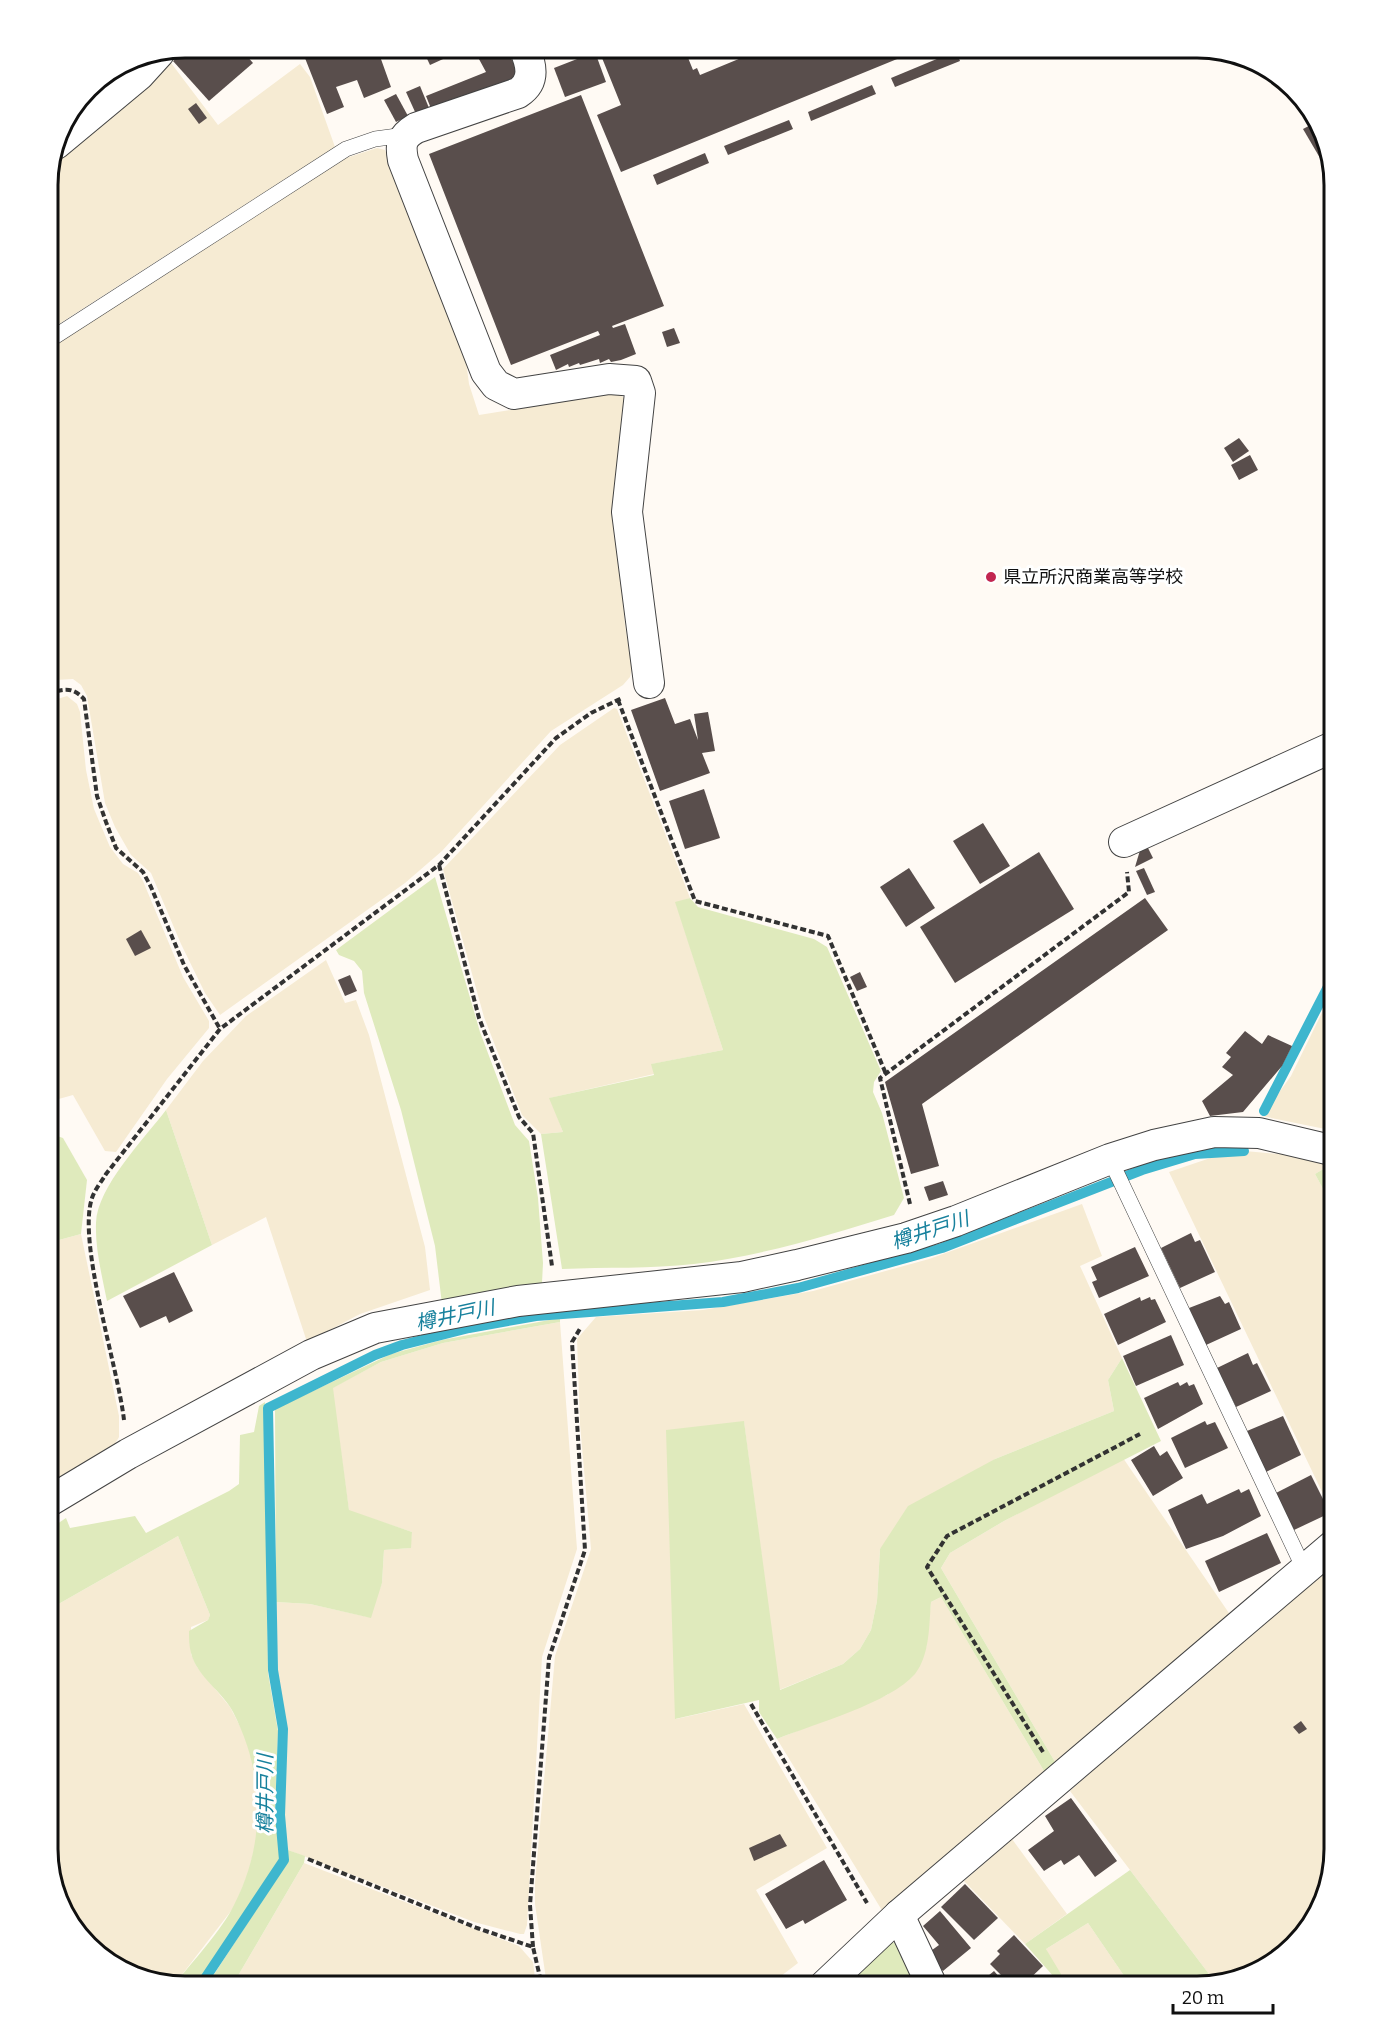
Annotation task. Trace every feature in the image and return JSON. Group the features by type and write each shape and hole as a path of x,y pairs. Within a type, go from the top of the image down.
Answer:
{"street":[{"path":"527,59 531,73 527,87 518,93 416,128 405,135 400,145 403,160 486,372 496,386 513,394 609,379 636,381 640,393 627,512 649,683"},
{"path":"71,132 149,64"},
{"path":"1124,842 1324,751"},
{"path":"58,1496 128,1454 311,1355 375,1328 443,1313 556,1296 742,1277 917,1234 956,1221 1110,1159 1154,1145 1214,1132 1258,1133 1324,1148"},
{"path":"835,1976 891,1923 1324,1554"},
{"path":"891,1923 925,1976"}],"lane":[{"path":"59,334 346,149 375,139 405,135"},
{"path":"1110,1159 1305,1571"}],"path":[{"path":"128,1454 121,1390 90,1246 89,1219 92,1197 106,1174 220,1029 439,865 556,738 591,713 649,683"},
{"path":"59,691 69,688 84,699 97,796 106,822 117,848 143,872 152,887 184,965 220,1029"},
{"path":"618,700 695,901 828,936 886,1074"},
{"path":"917,1234 880,1078 1129,892 1124,842"},
{"path":"439,865 480,1018 519,1117 534,1138 556,1296"},
{"path":"540,1975 533,1947 530,1905 549,1658 585,1550 572,1342 581,1327"},
{"path":"1060,1779 927,1567 947,1536 1140,1434"},
{"path":"751,1704 891,1923"},
{"path":"308,1859 477,1928 533,1947"}],"shaded area":[{"path":"169,60 218,125 300,64 310,77 335,147 59,324 59,177 64,149"},
{"path":"377,148 385,150 463,339 469,384 479,415 618,393 624,398 616,516 625,625 632,668 630,677 623,685 551,731 442,851 405,883 220,1015 205,993 181,944 151,873 131,855 115,827 105,803 87,696 81,685 73,679 59,680 59,340 340,160"},
{"path":"67,696 77,704 80,712 86,770 94,809 110,847 123,864 138,873 143,881 183,977 209,1021 209,1028 167,1079 116,1152 105,1151 73,1095 58,1099 59,699"},
{"path":"614,708 617,709 690,898 676,903 723,1050 652,1064 654,1074 550,1098 563,1132 541,1134 522,1115 484,1017 443,869 560,745"},
{"path":"326,960 345,1003 356,1000 369,1035 425,1247 430,1290 360,1314 307,1342 266,1217 212,1245 166,1110 203,1061 246,1016"},
{"path":"1324,1008 1324,1129 1262,1116 1291,1076"},
{"path":"1234,1150 1290,1155 1324,1164 1324,1169 1315,1174 1324,1191 1324,1496 1169,1172"},
{"path":"1082,1204 1102,1256 1080,1266 1122,1358 1108,1380 1114,1411 995,1459 880,1549 877,1601 871,1630 860,1649 843,1664 779,1690 744,1422 676,1719 744,1704 827,1848 756,1890 798,1963 782,1976 545,1975 535,1904 535,1883 555,1656 591,1549 580,1424 577,1339 596,1317 703,1310 813,1291 929,1259"},
{"path":"81,1234 119,1416 119,1437 109,1454 58,1484 58,1240"},
{"path":"560,1322 577,1549 542,1657 527,1925 524,1934 520,1934 474,1922 288,1850 283,1817 287,1731 274,1661 276,1602 310,1604 368,1617 382,1583 384,1550 410,1548 412,1532 349,1511 332,1388 381,1362 443,1343"},
{"path":"1123,1458 1233,1619 1058,1767 941,1568 950,1553 1004,1521"},
{"path":"178,1536 210,1615 208,1620 191,1627 191,1654 197,1667 230,1707 244,1734 254,1765 259,1830 248,1874 234,1907 182,1975 144,1969 122,1959 108,1949 85,1926 75,1912 63,1882 58,1849 58,1604"},
{"path":"1324,1564 1323,1865 1320,1882 1308,1912 1298,1926 1275,1949 1246,1966 1208,1975 1070,1791"},
{"path":"941,1597 1044,1771 1044,1777 883,1912 777,1739 887,1695 915,1673 926,1648 931,1602"},
{"path":"1012,1839 1067,1914 1025,1944 964,1881"},
{"path":"304,1863 519,1946 533,1962 535,1975 238,1975"},
{"path":"1088,1923 1124,1976 1057,1976 1046,1949"}],"green space":[{"path":"435,877 480,1032 515,1125 529,1141 538,1198 543,1263 542,1283 442,1304 435,1246 401,1110 364,993 362,971 354,961 339,955 336,950"},
{"path":"690,898 698,907 814,939 827,947 881,1071 874,1082 873,1092 882,1113 904,1198 894,1215 745,1256 678,1266 562,1269 541,1134 563,1132 549,1098 654,1075 651,1064 723,1050 675,902"},
{"path":"166,1110 212,1245 107,1301 97,1243 98,1209 104,1194 123,1164"},
{"path":"58,1136 63,1138 87,1180 81,1234 58,1240"},
{"path":"1324,1169 1324,1191 1315,1174"},
{"path":"560,1318 560,1322 443,1343 381,1362 333,1388 349,1510 412,1532 411,1548 384,1550 382,1583 371,1618 310,1604 276,1602 275,1409 391,1354 442,1340"},
{"path":"1122,1358 1161,1441 1004,1521 950,1553 941,1568 1058,1767 1044,1777 1044,1771 941,1597 931,1602 924,1658 915,1674 903,1685 870,1703 777,1739 759,1712 759,1700 675,1719 666,1430 744,1421 780,1690 843,1664 860,1649 871,1630 877,1601 880,1549 908,1506 995,1459 1114,1411 1108,1380"},
{"path":"265,1402 268,1673 278,1731 275,1814 281,1860 203,1975 182,1975 229,1915 252,1857 258,1808 251,1760 244,1736 233,1712 199,1670 191,1653 189,1631 208,1620 210,1615 178,1536 58,1604 58,1523 66,1518 70,1528 135,1516 146,1533 229,1491 239,1484 240,1435 254,1432 259,1406"},
{"path":"288,1850 305,1856 304,1863 238,1975 214,1975 288,1861"},
{"path":"1130,1870 1209,1974 1124,1976 1088,1923 1046,1949 1061,1976 1053,1976 1025,1944"},
{"path":"892,1942 902,1946 915,1976 853,1976"}],"building":[{"path":"177,59 250,59 253,63 209,101 173,61"},
{"path":"305,59 381,59 391,87 364,98 357,80 336,87 344,107 327,114"},
{"path":"427,59 443,59 430,65"},
{"path":"479,59 511,59 516,67 514,79 432,111 426,96 486,72"},
{"path":"577,59 598,59 606,82 565,97 554,68"},
{"path":"602,59 688,59 693,70 697,68 700,75 739,59 897,59 621,172 597,115 621,105"},
{"path":"937,59 959,59 960,61 895,87 891,78"},
{"path":"872,85 876,94 811,121 808,112"},
{"path":"420,86 429,108 416,114 406,92"},
{"path":"396,94 408,116 396,122 384,100"},
{"path":"581,95 664,306 612,326 613,328 625,324 636,354 621,360 611,362 609,359 600,363 599,359 569,367 568,364 556,370 550,355 600,335 598,331 511,365 429,154"},
{"path":"196,103 207,118 199,124 188,109"},
{"path":"789,120 793,129 728,155 724,146"},
{"path":"1310,125 1321,157 1320,158 1303,129"},
{"path":"705,153 709,163 657,185 653,175"},
{"path":"674,328 680,343 667,347 662,332"},
{"path":"1239,438 1249,451 1233,462 1224,448"},
{"path":"1250,455 1258,470 1239,480 1231,465"},
{"path":"665,698 675,724 690,719 698,740 694,714 708,712 715,751 702,753 710,773 660,791 631,710"},
{"path":"704,789 720,838 685,849 669,801"},
{"path":"983,823 1010,866 980,884 953,841"},
{"path":"1146,844 1153,858 1135,867 1141,847"},
{"path":"1039,852 1074,909 955,983 920,927"},
{"path":"909,868 935,908 906,927 880,887"},
{"path":"1144,868 1155,892 1147,895 1136,871"},
{"path":"1145,898 1168,930 922,1104 939,1166 911,1174 885,1082"},
{"path":"141,930 151,948 135,956 126,939"},
{"path":"860,972 867,987 857,991 850,977"},
{"path":"350,975 357,991 345,996 338,980"},
{"path":"1245,1031 1262,1044 1268,1035 1292,1046 1282,1066 1243,1112 1210,1116 1202,1101 1233,1075 1222,1067 1231,1057 1226,1053"},
{"path":"943,1181 948,1195 929,1201 924,1187"},
{"path":"1191,1233 1195,1242 1200,1240 1215,1272 1180,1288 1161,1248"},
{"path":"1135,1247 1149,1276 1099,1298 1092,1282 1097,1280 1091,1267"},
{"path":"174,1272 193,1311 169,1323 166,1316 140,1328 123,1296"},
{"path":"1220,1296 1225,1304 1229,1302 1241,1329 1206,1345 1189,1308"},
{"path":"1140,1297 1141,1301 1150,1297 1151,1300 1155,1299 1166,1322 1118,1345 1104,1314"},
{"path":"1171,1335 1184,1365 1136,1386 1123,1356"},
{"path":"1248,1353 1253,1365 1257,1363 1271,1391 1236,1407 1217,1368"},
{"path":"1178,1382 1180,1386 1187,1382 1189,1386 1194,1384 1203,1404 1158,1429 1144,1398"},
{"path":"1283,1416 1301,1455 1266,1472 1247,1431"},
{"path":"1205,1421 1207,1425 1215,1422 1228,1448 1185,1468 1171,1438"},
{"path":"1154,1446 1160,1456 1167,1451 1183,1478 1153,1496 1131,1460"},
{"path":"1311,1475 1324,1501 1324,1516 1294,1530 1276,1493"},
{"path":"1239,1489 1241,1493 1249,1489 1261,1516 1223,1536 1186,1549 1168,1510 1202,1494 1207,1504"},
{"path":"1267,1533 1281,1563 1219,1592 1205,1561"},
{"path":"1301,1721 1307,1729 1299,1734 1293,1727"},
{"path":"1071,1798 1117,1861 1095,1877 1079,1855 1064,1865 1061,1860 1044,1871 1028,1850 1054,1831 1045,1816"},
{"path":"780,1834 787,1846 754,1861 749,1848"},
{"path":"824,1860 847,1900 805,1924 803,1920 786,1929 765,1894"},
{"path":"965,1884 998,1918 974,1940 941,1907"},
{"path":"940,1911 971,1948 943,1971 928,1953 939,1945 923,1926"},
{"path":"1014,1935 1043,1966 1033,1976 1002,1976 990,1964 1000,1954 997,1951"},
{"path":"994,1971 998,1976 988,1976"}],"waterway":[{"name":"樽井戸川","path":"1264,1111 1324,994"},
{"name":"樽井戸川","path":"207,1975 284,1860 280,1815 283,1729 273,1670 268,1408 375,1355 402,1345 469,1328 536,1316 723,1302 798,1288 942,1248 1142,1170 1195,1154 1244,1151"}],"place":[{"name":"県立所沢商業高等学校","path":"991,577"}]}
